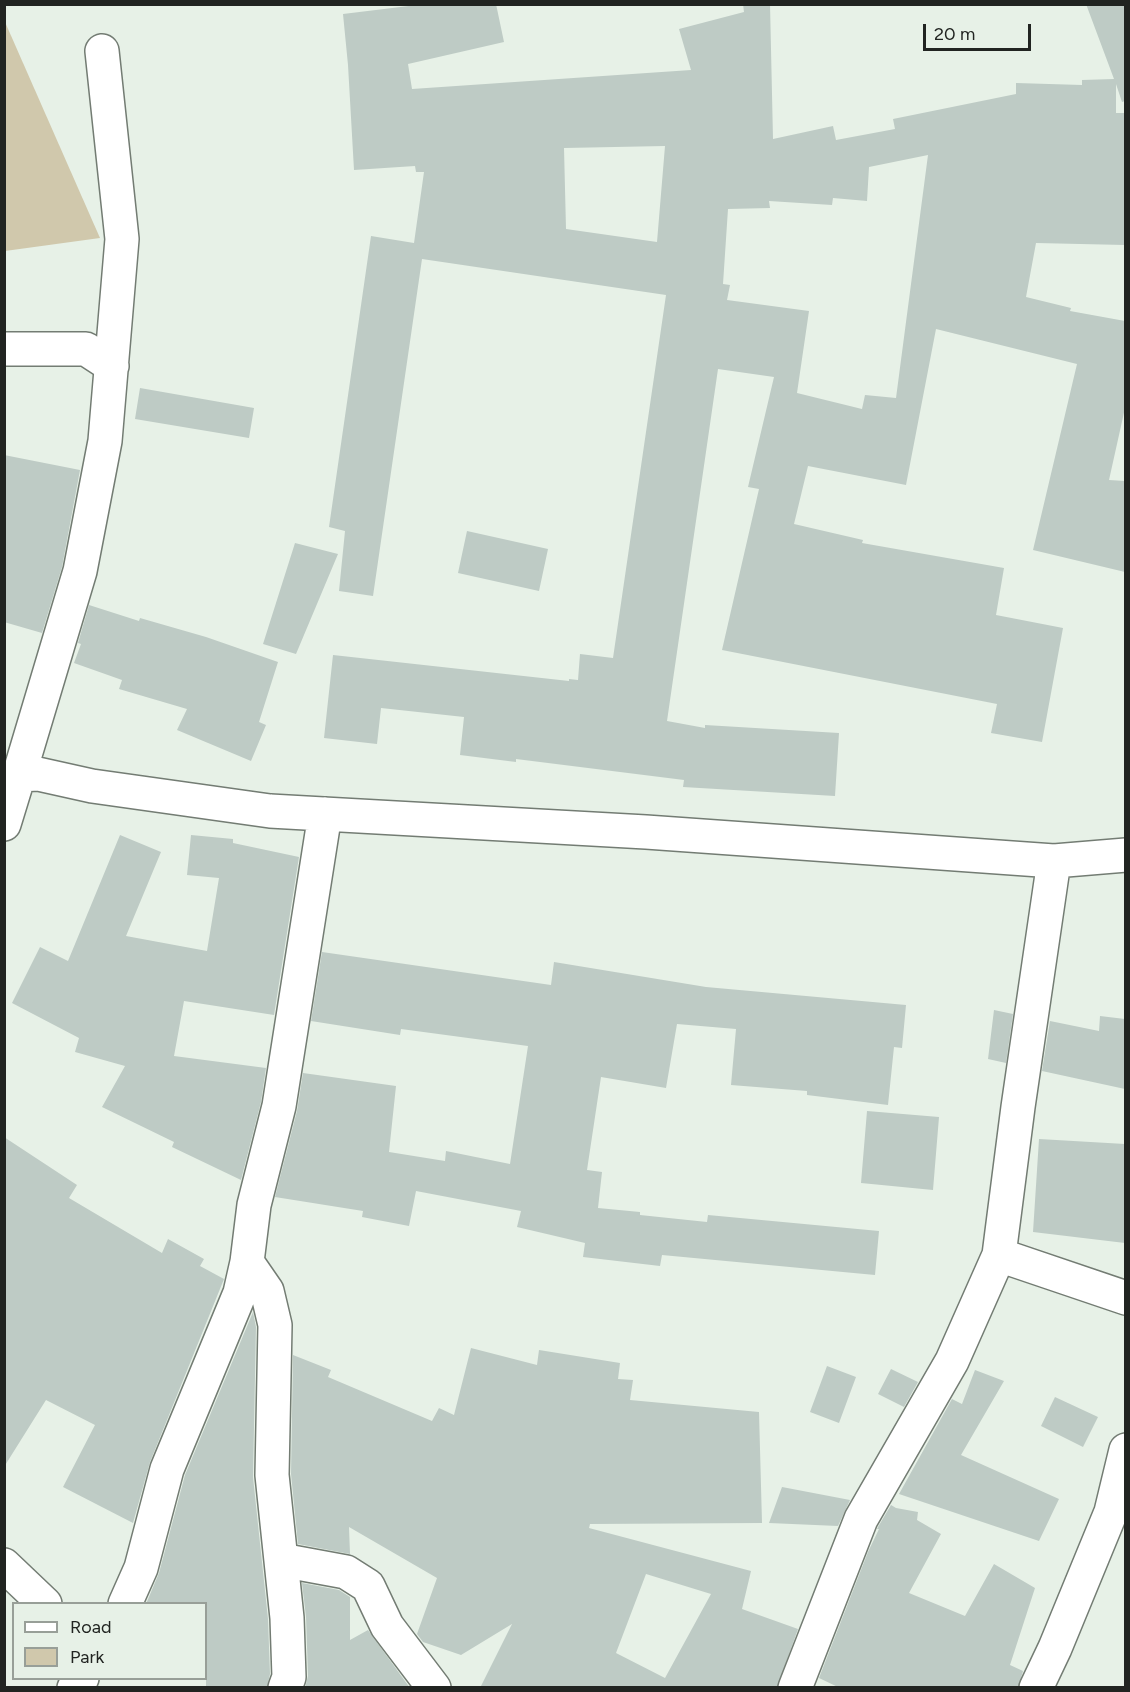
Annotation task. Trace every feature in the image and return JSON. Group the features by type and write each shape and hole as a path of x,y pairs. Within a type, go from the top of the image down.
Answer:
{"street":[{"path":"4,824 80,572 105,441 122,239 102,51"},
{"path":"4,349 86,349 112,366"},
{"path":"19,775 38,774 92,786 270,811 657,833 1054,861 1125,855"},
{"path":"126,1602 141,1568 167,1469 240,1293 247,1262 254,1205 279,1106 325,814"},
{"path":"795,1688 861,1519 952,1361 999,1255 1054,861"},
{"path":"999,1255 1125,1298"},
{"path":"247,1262 267,1291 275,1325 272,1475 287,1618 289,1677 285,1688"},
{"path":"1036,1688 1111,1512 1125,1450"},
{"path":"281,1560 346,1572 368,1586 387,1626 434,1688"},
{"path":"4,1565 43,1602"}],"green space":[{"path":"5,22 100,238 5,251"}],"building":[{"path":"425,4 496,4 504,42 408,64 412,89 691,70 679,29 744,12 743,4 770,4 773,139 833,126 836,140 895,129 893,119 1016,94 1016,83 1082,85 1082,80 1114,79 1086,4 1125,4 1125,101 1122,102 1116,84 1116,113 1125,113 1125,245 1036,243 1026,297 1071,308 1070,311 1125,321 1125,408 1109,480 1125,481 1125,572 1033,550 1077,364 936,329 906,485 808,466 794,524 863,540 862,543 1004,568 996,615 1063,628 1042,742 991,733 997,704 722,650 759,489 748,487 774,377 718,369 667,721 705,728 705,725 839,733 835,796 683,787 684,780 516,759 516,762 460,755 464,717 381,708 377,744 324,738 333,655 569,681 569,679 578,680 580,654 613,658 666,295 422,259 373,596 339,591 345,531 329,527 371,236 414,243 424,172 416,172 415,166 354,170 343,14","holes":["665,146 657,242 566,229 564,148","928,155 896,398 865,395 862,409 797,393 809,311 727,300 730,285 723,284 728,209 770,208 769,201 832,205 833,198 867,201 869,167"]},
{"path":"140,388 254,408 249,438 135,419"},
{"path":"4,455 80,470 62,567 42,633 4,622"},
{"path":"467,531 548,549 539,591 458,573"},
{"path":"295,543 338,554 296,654 263,644"},
{"path":"89,605 139,621 140,618 206,637 278,662 259,722 266,725 251,761 177,730 187,709 119,689 122,680 74,663 81,644 78,643"},
{"path":"120,835 161,852 126,936 207,951 219,878 187,875 191,835 233,839 233,843 299,857 274,1015 184,1001 174,1056 266,1068 261,1102 241,1180 172,1147 174,1142 102,1107 125,1066 75,1052 79,1038 12,1003 40,947 68,961"},
{"path":"322,952 551,985 554,962 706,987 906,1005 902,1048 894,1047 888,1105 807,1095 807,1091 731,1085 736,1029 677,1024 666,1088 601,1077 587,1170 602,1172 598,1208 707,1222 708,1215 879,1231 875,1275 662,1255 660,1266 583,1257 585,1243 517,1227 521,1211 416,1191 409,1226 362,1217 363,1211 275,1197 297,1111 303,1073 396,1086 389,1152 445,1161 446,1151 510,1164 528,1046 401,1029 400,1035 311,1021"},
{"path":"994,1010 1013,1014 1006,1063 988,1059"},
{"path":"1100,1016 1125,1019 1125,1089 1042,1071 1050,1021 1099,1031"},
{"path":"867,1111 939,1117 933,1190 861,1183"},
{"path":"4,1137 77,1185 69,1198 162,1253 168,1239 204,1259 200,1266 224,1279 150,1462 133,1523 63,1487 95,1425 46,1400 4,1467"},
{"path":"1039,1139 1125,1144 1125,1243 1033,1232"},
{"path":"253,1312 256,1327 253,1477 268,1619 270,1674 267,1688 206,1688 207,1602 147,1602 159,1573 185,1475"},
{"path":"471,1348 537,1365 539,1350 620,1363 618,1379 633,1380 630,1400 759,1412 762,1523 590,1524 589,1528 751,1571 742,1609 798,1629 777,1688 480,1688 512,1624 461,1655 423,1642 417,1634 437,1578 349,1527 350,1554 298,1544 291,1474 293,1355 331,1370 328,1377 432,1421 439,1408 454,1415","holes":["646,1574 711,1594 665,1678 616,1653"]},
{"path":"827,1366 856,1377 839,1423 810,1412"},
{"path":"891,1369 918,1382 904,1407 878,1394"},
{"path":"975,1370 1004,1381 961,1455 1059,1499 1039,1541 899,1494 952,1399 962,1404"},
{"path":"1055,1397 1098,1417 1083,1447 1041,1426"},
{"path":"782,1487 850,1500 838,1526 769,1523"},
{"path":"891,1505 918,1512 917,1520 941,1534 909,1593 965,1616 994,1564 1035,1588 1010,1665 1023,1671 1018,1688 840,1688 819,1678 879,1529 877,1529"},
{"path":"302,1583 339,1590 350,1597 350,1640 368,1630 410,1688 305,1688 308,1676 306,1617"}]}
